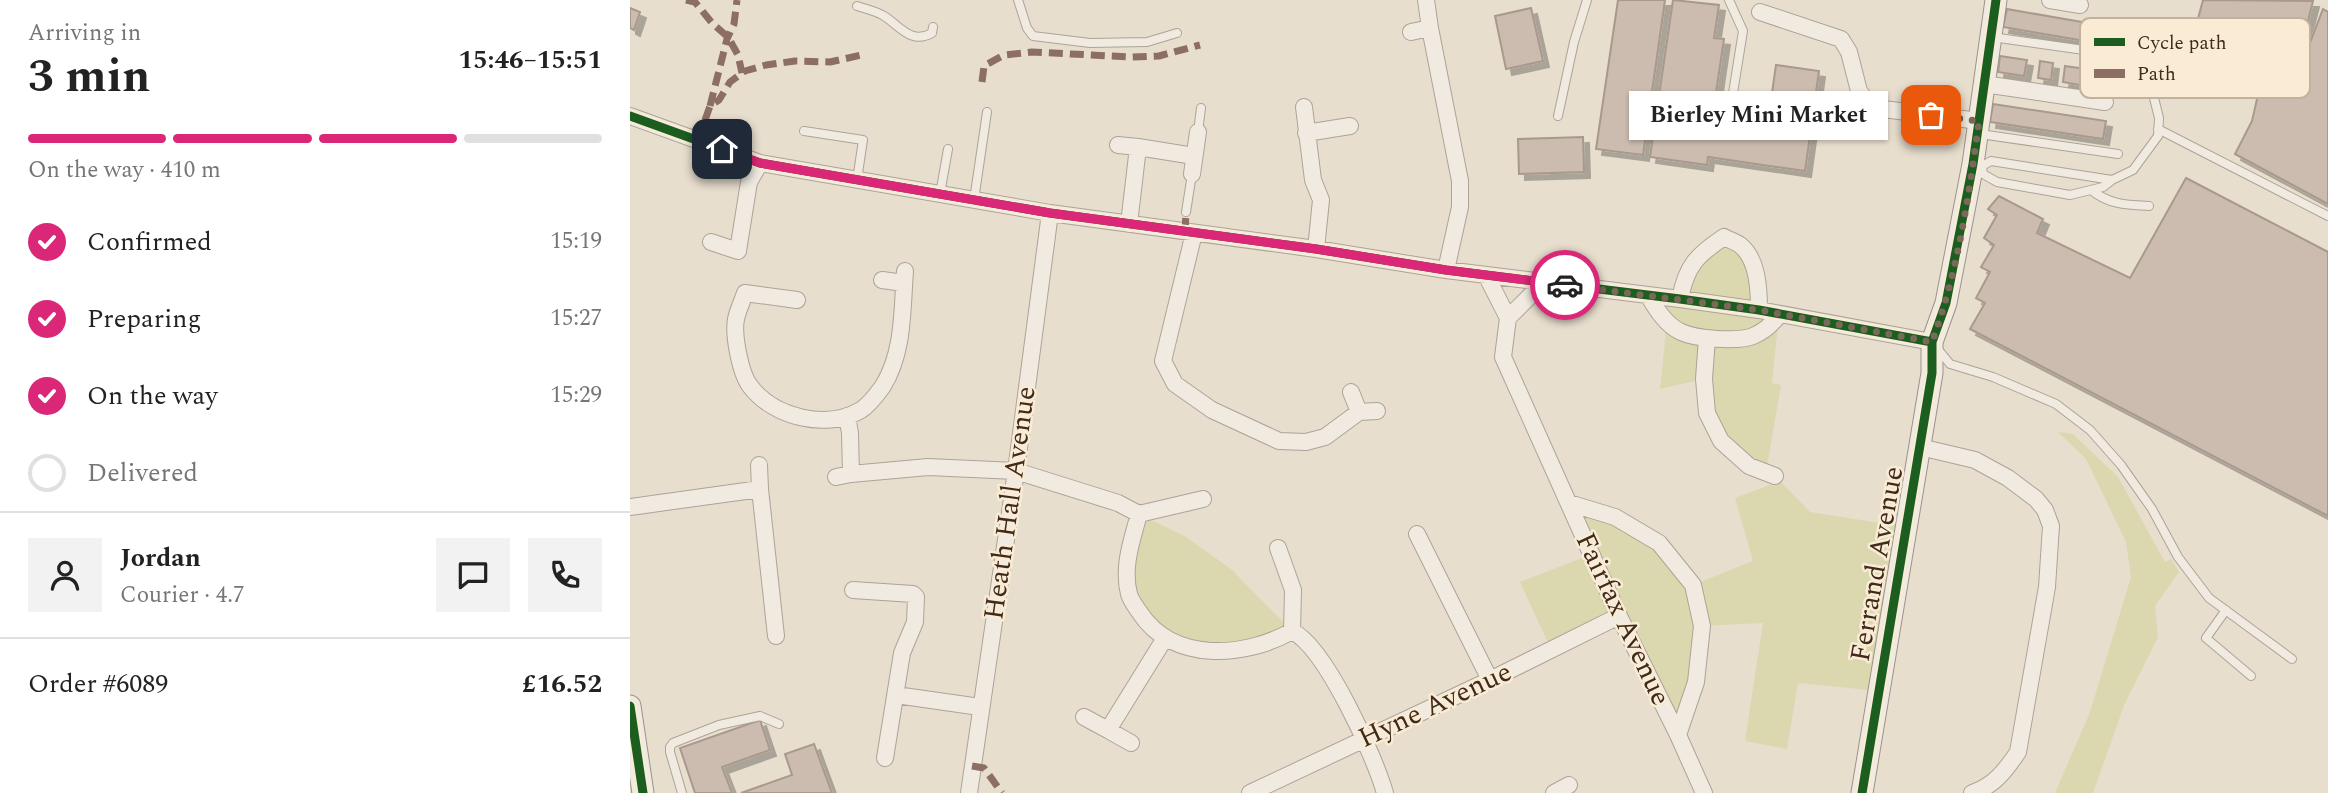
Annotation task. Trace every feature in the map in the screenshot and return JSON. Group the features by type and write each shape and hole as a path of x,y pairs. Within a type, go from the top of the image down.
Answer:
{"street":[{"path":"1426,0 1460,181 1460,207 1446,270"},
{"name":"Ferrand Avenue","path":"1862,793 1932,373 1932,342 1946,303 1978,165 1978,127 1996,0"},
{"path":"2050,0 2080,5"},
{"path":"1760,12 1841,39 1849,52 1859,91 1864,98 1883,109 1978,127"},
{"path":"1411,32 1430,28"},
{"path":"1984,84 2105,102"},
{"path":"1304,107 1312,180 1321,200 1316,249"},
{"path":"630,116 760,163 857,180 1050,213 1316,249 1446,270 1759,310 1932,342"},
{"path":"1306,133 1350,126"},
{"path":"1192,174 1198,132"},
{"path":"1118,145 1195,156"},
{"path":"1129,224 1138,147"},
{"path":"711,243 738,251 749,182 760,163"},
{"name":"Heath Hall Avenue","path":"968,793 1016,471 1050,213"},
{"path":"1194,233 1163,360 1175,384 1212,410 1279,441 1306,442 1325,437 1359,412 1377,411"},
{"path":"1680,299 1684,278 1695,261 1724,237 1742,246 1754,266 1759,310"},
{"path":"1486,275 1508,318 1544,282"},
{"path":"797,300 743,289 736,322 739,357 749,386 774,408 810,420 847,416 864,408 883,386 900,345 905,277 882,280"},
{"path":"1648,295 1667,322 1682,333 1707,338 1753,336 1773,324 1779,315"},
{"name":"Fairfax Avenue","path":"1508,318 1503,357 1619,616 1704,793"},
{"path":"1707,338 1704,379 1707,413 1721,441 1749,466 1775,476"},
{"path":"1351,392 1359,412"},
{"path":"847,416 850,433 843,475 928,467 1016,471 1118,503 1139,514 1203,499"},
{"path":"1920,447 1975,460 2008,478 2036,499 2045,510 2051,526 2047,587 2018,752 2005,771 1986,789 1972,793"},
{"path":"760,465 760,489 776,636"},
{"path":"630,507 760,489"},
{"name":"Fairfax Avenue","path":"1569,503 1615,517 1659,543 1693,585 1702,626 1696,682 1678,735"},
{"path":"1139,514 1126,565 1129,596 1147,623 1165,638 1218,653 1276,640 1292,631"},
{"path":"1417,534 1490,680"},
{"path":"1278,548 1293,590 1292,631"},
{"path":"853,590 913,594 916,597 915,622 902,653 885,758"},
{"name":"Hyne Avenue","path":"1250,793 1619,616"},
{"path":"1292,631 1300,635 1329,673 1365,738 1385,793"},
{"path":"1108,730 1165,638"},
{"path":"896,695 980,707"},
{"path":"630,706 643,793"},
{"path":"1084,717 1130,743"},
{"path":"1554,793 1569,785"}],"lane":[{"path":"1018,0 1027,28 1033,36 1101,43 1147,42 1177,33"},
{"path":"1558,116 1574,42 1587,0"},
{"path":"1729,0 1743,31 1733,93"},
{"path":"858,6 882,15 908,36 928,36 933,27"},
{"path":"1989,37 2080,49"},
{"path":"2112,180 1991,161 1978,165 1983,174 1997,182 2070,195 2103,187 2133,170 2158,136 2159,118 2154,98"},
{"path":"1198,132 1201,108"},
{"path":"974,200 987,112"},
{"path":"1978,127 2118,154"},
{"path":"2158,129 2328,216"},
{"path":"804,131 863,140 857,180"},
{"path":"940,194 947,149"},
{"path":"1186,212 1192,174"},
{"path":"2091,190 2104,200 2118,204 2149,206"},
{"path":"1932,342 1950,364 1993,377 2056,404 2090,430 2121,465 2152,509 2178,556 2209,598 2292,659"},
{"path":"2226,610 2206,638 2251,676"},
{"path":"682,793 670,752 673,743 719,725 760,716 779,724"}],"shaded area":[{"path":"1712,245 1742,246 1759,310 1779,315 1772,383 1781,385 1766,472 1721,441 1704,379 1660,389 1667,322 1653,304 1680,299"},
{"path":"2058,432 2073,434 2118,477 2165,562 2171,559 2179,572 2155,606 2158,637 2125,703 2093,793 2055,793 2090,712 2131,577 2126,542 2086,459"},
{"path":"1780,481 1810,512 1906,527 1879,691 1798,683 1787,749 1745,741 1763,623 1702,626 1678,735 1619,617 1551,649 1520,582 1592,554 1569,503 1659,543 1693,585 1753,561 1735,498"},
{"path":"1139,514 1186,537 1231,569 1292,631 1246,648 1165,638 1129,596"}],"building":[{"path":"1618,0 1665,0 1643,155 1596,149"},
{"path":"1673,0 1719,5 1714,38 1724,39 1715,99 1770,107 1776,65 1819,71 1805,171 1708,157 1707,165 1650,157"},
{"path":"2203,0 2313,1 2309,18 2198,18"},
{"path":"630,8 640,12 634,30 630,28"},
{"path":"1531,8 1543,61 1506,69 1495,16"},
{"path":"2007,9 2080,22 2080,40 2003,27"},
{"path":"2323,9 2328,12 2328,204 2235,154 2252,121 2257,98 2310,98 2310,43"},
{"path":"2000,56 2027,60 2024,76 1998,72"},
{"path":"2040,61 2053,63 2051,80 2038,78"},
{"path":"2065,66 2080,68 2080,85 2063,82"},
{"path":"1993,104 2106,121 2103,139 1990,122"},
{"path":"1583,137 1584,172 1519,174 1518,139"},
{"path":"2186,178 2328,252 2328,516 1970,329 1985,303 1976,298 1990,272 1981,267 1994,245 1984,238 1997,215 1988,209 1999,196 2043,219 2037,233 2130,278"},
{"path":"760,720 770,750 722,767 732,793 695,793 680,748"},
{"path":"814,744 832,793 741,793 792,775 785,754"}],"marked path":[{"path":"686,0 695,2 728,37 738,55 742,73"},
{"path":"710,106 727,39 734,24 737,0"},
{"path":"982,82 984,66 1004,55 1032,52 1159,56 1200,45"},
{"path":"698,140 710,106 719,100 730,82 745,71 766,65 795,61 830,62 866,54"},
{"path":"1185,232 1186,212"},
{"path":"972,766 984,768 1002,793"}],"cycle path":[{"path":"1862,793 1932,373 1932,342 1946,303 1973,164 1996,0"},
{"path":"630,116 760,163 1050,213 1316,249 1446,270 1759,310 1932,342"},
{"path":"630,706 643,793"}],"way so far":[{"path":"1565,285 1759,310 1932,342 1946,303 1979,121 1931,115"}],"place":[{"name":"Bierley Mini Market","path":"1931,115"}],"route":[{"path":"722,149 760,163 1050,213 1565,285"}]}
